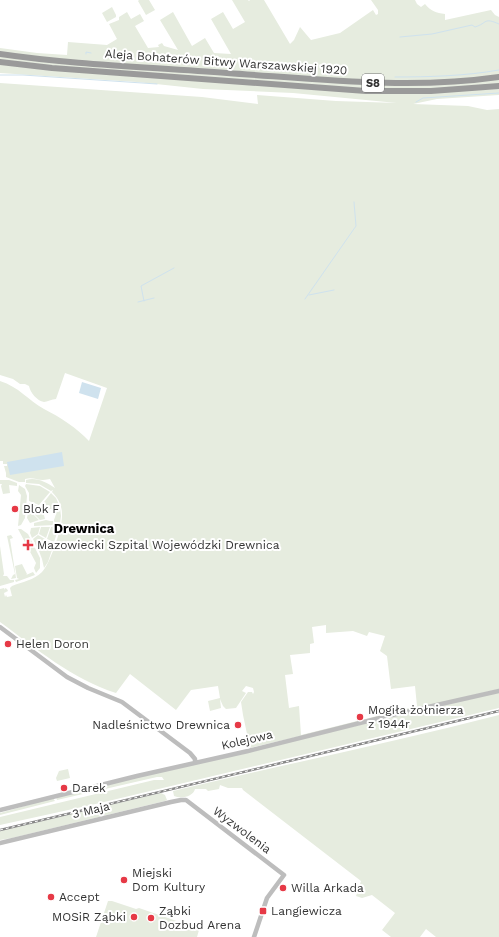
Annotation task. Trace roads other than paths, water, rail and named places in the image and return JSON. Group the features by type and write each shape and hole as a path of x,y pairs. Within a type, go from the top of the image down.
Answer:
{"highway":[{"name":"Aleja Bohaterów Bitwy Warszawskiej 1920","path":"0,54 74,63 365,82 430,83 499,77"},
{"name":"Aleja Bohaterów Bitwy Warszawskiej 1920","path":"0,62 52,68 366,91 431,91 499,86"}],"street":[{"path":"0,627 67,677 88,688 122,702 190,753 195,759 195,762"},
{"name":"Kolejowa","path":"0,810 195,762 248,751 388,716 499,691"},
{"name":"3 Maja","path":"0,843 175,801 187,801"},
{"name":"Wyzwolenia","path":"187,801 284,874 267,898 254,937"}],"water":[{"path":"82,382 101,388 98,399 79,393"},
{"path":"62,452 64,466 10,475 7,462"}],"waterway":[{"path":"400,37 432,34 472,25 475,27 486,21 499,24"},
{"path":"86,54 86,52 91,53"},
{"path":"395,77 447,76 499,70"},
{"path":"0,75 23,75 157,84"},
{"path":"416,102 423,98 499,93"},
{"path":"305,299 356,226 354,202"},
{"path":"144,301 141,286 174,268"},
{"path":"309,295 334,290"},
{"path":"138,302 154,298"}],"railway":[{"path":"0,830 499,711"}],"place":[{"name":"Blok F","path":"15,509"},
{"name":"Mazowiecki Szpital Wojewódzki Drewnica","path":"28,545"},
{"name":"Helen Doron","path":"8,644"},
{"name":"Mogiła żołnierza z 1944r","path":"360,717"},
{"name":"Nadleśnictwo Drewnica","path":"238,725"},
{"name":"Darek","path":"64,788"},
{"name":"Miejski Dom Kultury","path":"124,880"},
{"name":"Willa Arkada","path":"283,888"},
{"name":"Accept","path":"51,897"},
{"name":"Langiewicza","path":"263,911"},
{"name":"MOSiR Ząbki","path":"134,917"},
{"name":"Ząbki Dozbud Arena","path":"151,918"}],"district":[{"name":"Drewnica","path":"84,528"}]}
